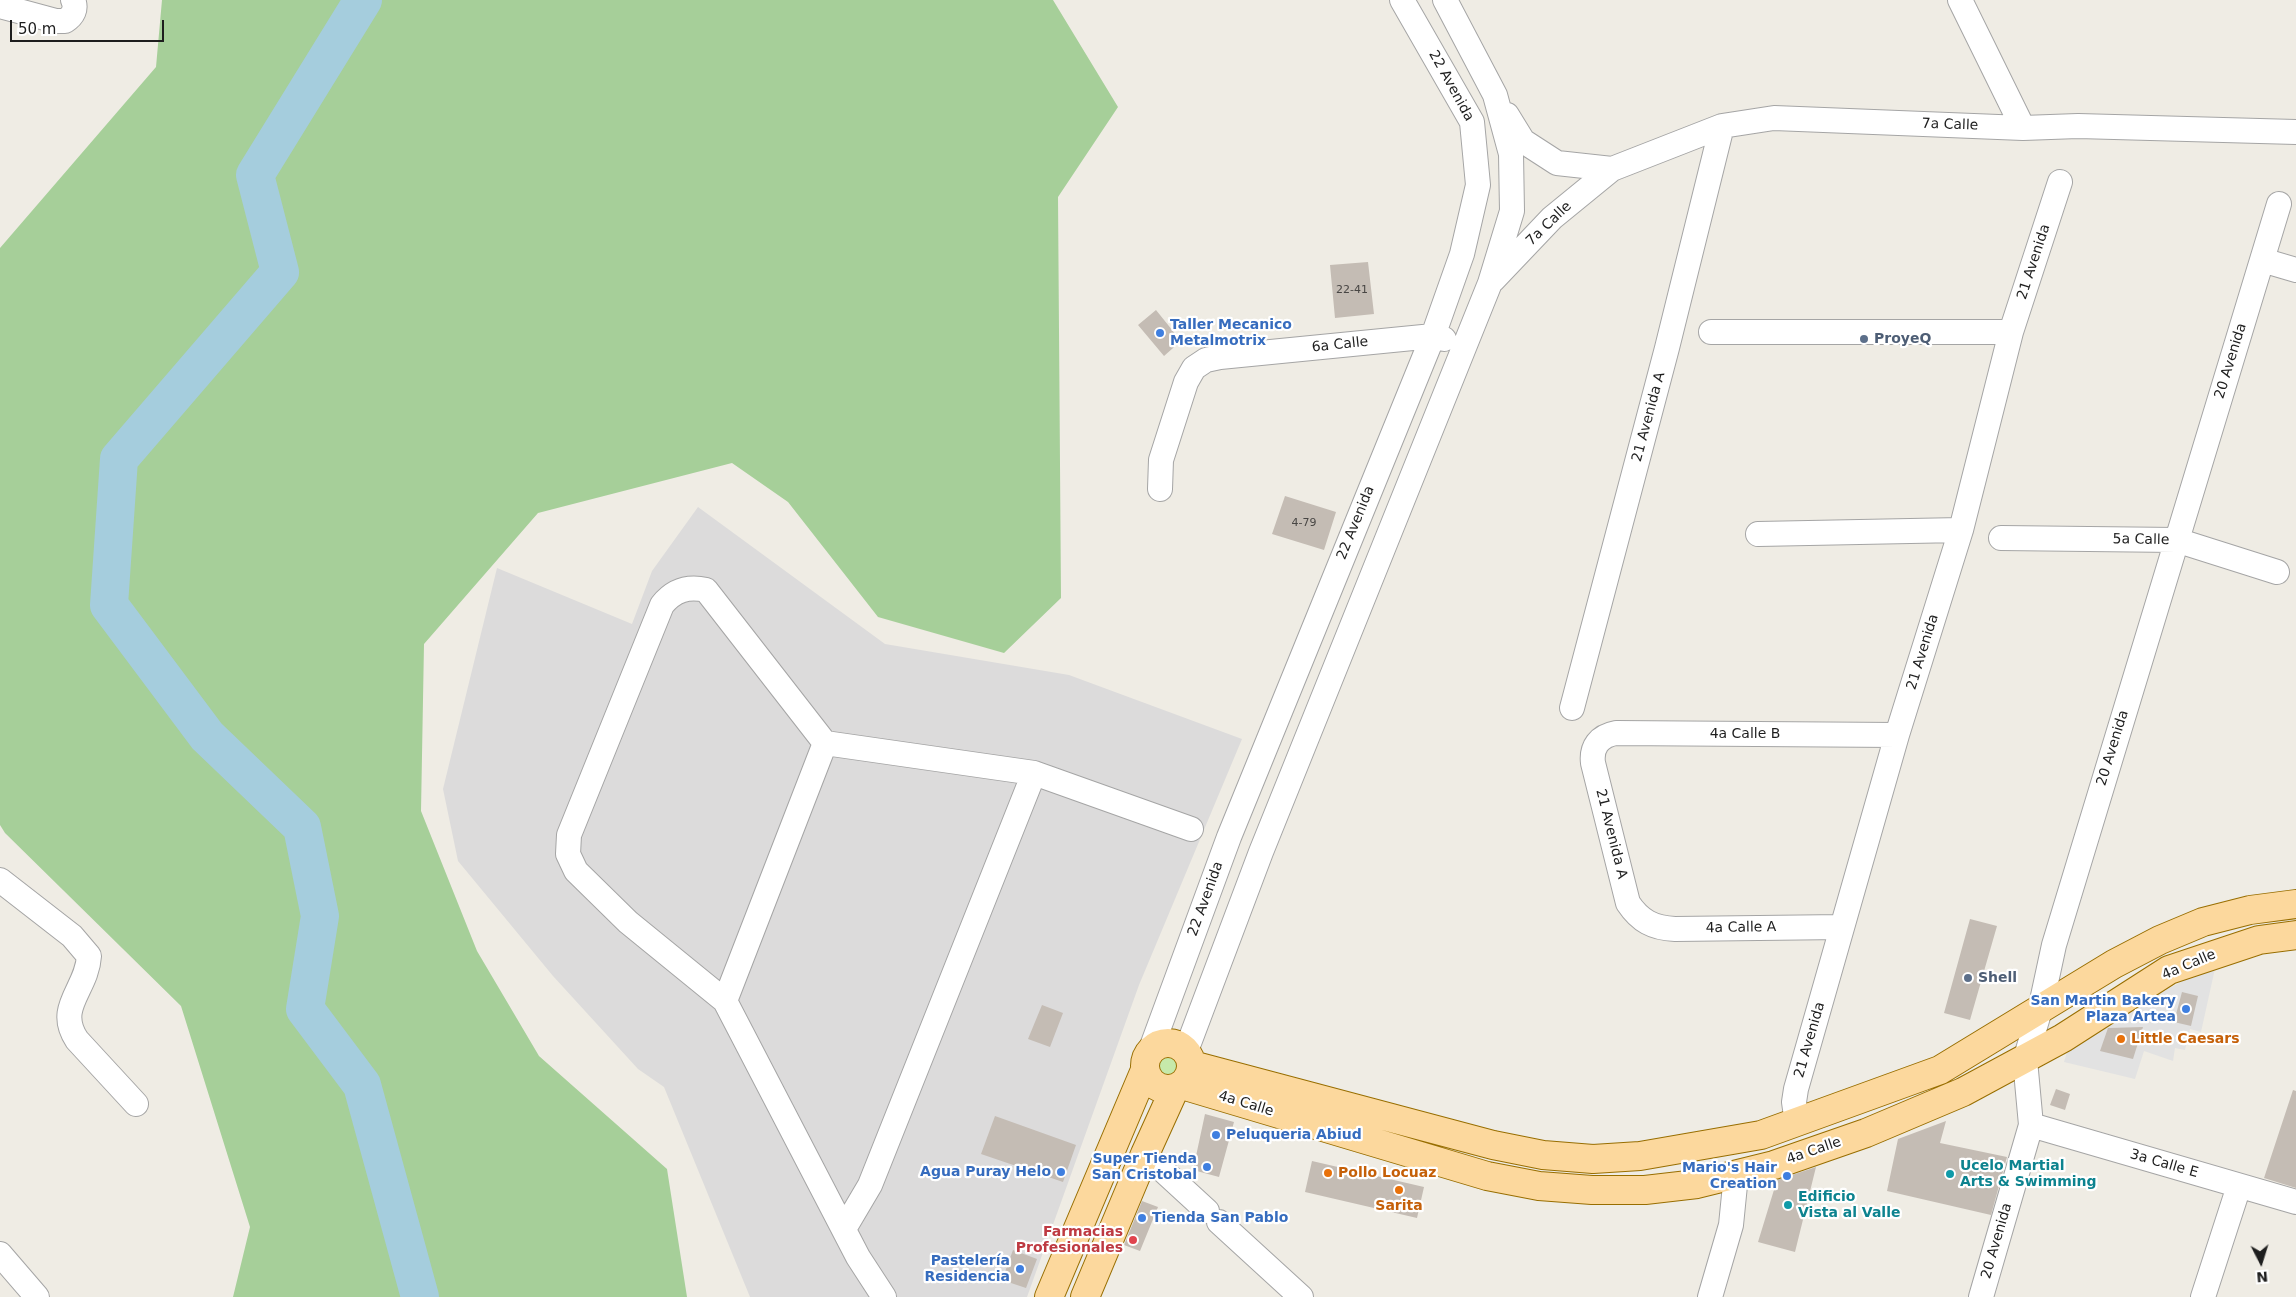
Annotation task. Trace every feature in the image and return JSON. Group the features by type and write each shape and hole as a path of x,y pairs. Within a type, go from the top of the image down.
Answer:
{"main road":[{"name":"4a Calle","path":"1184,1072 1493,1145 1543,1155 1593,1159 1640,1156 1737,1141 1797,1122 1940,1070 2114,964 2160,940 2203,922 2250,910 2296,904"},
{"name":"4a Calle","path":"1184,1072 1487,1176 1539,1186 1592,1190 1645,1190 1697,1184 1736,1176 1774,1165 1898,1120 1963,1092 2025,1060 2169,970 2259,940 2296,935"},
{"path":"1050,1297 1148,1060 1158,1044 1173,1043 1184,1072 1145,1154 1085,1297"},
{"path":"1148,1060 1152,1084 1167,1089 1184,1072"}],"street":[{"path":"0,6 56,21 65,21 74,12 75,5 72,0"},
{"name":"22 Avenida","path":"1148,1060 1228,837 1433,336 1462,254 1478,185 1472,122 1402,0"},
{"path":"1184,1072 1262,852 1490,283 1512,211 1511,154 1495,95 1445,0"},
{"path":"1960,0 2023,128"},
{"name":"7a Calle","path":"1495,95 1523,141 1557,163 1612,169"},
{"name":"7a Calle","path":"1490,283 1552,218 1612,169 1722,126 1774,118 2023,128 2078,126 2296,132"},
{"name":"21 Avenida A","path":"1572,708 1667,348 1722,126"},
{"name":"21 Avenida","path":"1797,1122 1794,1102 1796,1089 1897,735 1961,530 2011,332 2060,182"},
{"name":"20 Avenida","path":"1980,1297 2032,1125 2025,1060 2040,1010 2054,945 2279,204"},
{"path":"2262,260 2296,270"},
{"path":"1711,332 2011,332"},
{"name":"6a Calle","path":"1160,490 1160,460 1186,382 1194,368 1206,360 1220,356 1433,336 1465,345"},
{"path":"1758,534 1961,530"},
{"name":"5a Calle","path":"2001,538 2176,540 2277,572"},
{"path":"884,1297 844,1229 725,1001 628,922 576,871 568,854 568,836 662,604 674,593 690,588 706,590 825,743 1034,773 1191,829"},
{"name":"4a Calle B","path":"1597,743 1605,736 1616,733 1897,735"},
{"path":"725,1001 825,743"},
{"name":"21 Avenida A","path":"1597,743 1593,752 1593,763 1628,903 1642,920"},
{"path":"844,1229 870,1185 1034,773"},
{"path":"1228,837 1262,852"},
{"path":"0,880 72,936 89,956 89,968 68,1014 70,1029 77,1040 136,1104"},
{"name":"4a Calle A","path":"1642,920 1652,926 1675,929 1842,927"},
{"name":"3a Calle E","path":"2032,1125 2296,1202"},
{"path":"1145,1154 1301,1297"},
{"path":"1710,1297 1731,1225 1736,1176"},
{"path":"2203,1297 2240,1186"},
{"path":"0,1254 37,1297"}],"shaded area":[{"path":"698,507 885,644 1069,675 1242,739 1139,985 1027,1297 750,1297 664,1087 638,1069 553,976 458,861 443,789 497,568 632,624 652,571"},
{"path":"2216,964 2201,1032 2190,1029 2185,1050 2175,1048 2173,1061 2144,1051 2135,1079 2064,1062 2068,1049 2152,997"}],"green space":[{"path":"162,0 1053,0 1118,107 1058,197 1061,598 1004,653 878,617 788,502 732,463 538,513 424,644 421,811 477,951 539,1056 667,1169 687,1297 233,1297 250,1227 181,1006 5,833 0,825 0,248 156,67"},
{"path":"1168,1052 1178,1056 1182,1066 1178,1076 1168,1080 1158,1076 1154,1066 1158,1056"}],"building":[{"path":"1368,262 1374,314 1335,318 1330,265"},
{"name":"Taller Mecanico Metalmotrix","path":"1156,310 1181,341 1164,356 1138,325"},
{"path":"1285,496 1336,512 1324,550 1272,534"},
{"name":"Shell","path":"1970,919 1997,926 1970,1020 1944,1013"},
{"name":"San Martin Bakery Plaza Artea","path":"2182,992 2198,996 2191,1026 2174,1022"},
{"path":"1042,1005 1063,1013 1050,1047 1028,1039"},
{"name":"Little Caesars","path":"2143,1027 2133,1059 2100,1051 2108,1028"},
{"path":"2056,1089 2070,1094 2065,1110 2050,1105"},
{"path":"2293,1090 2296,1091 2296,1188 2264,1178"},
{"path":"1205,1114 1234,1122 1219,1177 1193,1170"},
{"path":"995,1116 1076,1145 1063,1182 981,1154"},
{"name":"Ucelo Martial Arts & Swimming","path":"1946,1121 1940,1143 2007,1157 1991,1215 1887,1191 1898,1139"},
{"path":"1312,1161 1424,1187 1417,1218 1305,1192"},
{"name":"Edificio Vista al Valle","path":"1816,1167 1795,1252 1758,1242 1777,1180"},
{"name":"Tienda San Pablo","path":"1142,1201 1158,1207 1140,1251 1124,1245"},
{"name":"Pastelería Residencia","path":"1013,1250 1037,1259 1026,1288 1002,1280"}],"waterway":[{"path":"363,0 255,175 280,272 119,459 109,605 207,736 302,827 320,916 305,1009 362,1085 420,1297"}],"place":[{"name":"Taller Mecanico Metalmotrix","path":"1160,333"},
{"name":"ProyeQ","path":"1864,339"},
{"name":"Shell","path":"1968,978"},
{"name":"San Martin Bakery Plaza Artea","path":"2186,1009"},
{"name":"Little Caesars","path":"2121,1039"},
{"name":"Peluqueria Abiud","path":"1216,1135"},
{"name":"Super Tienda San Cristobal","path":"1207,1167"},
{"name":"Agua Puray Helo","path":"1061,1172"},
{"name":"Pollo Locuaz","path":"1328,1173"},
{"name":"Ucelo Martial Arts & Swimming","path":"1950,1174"},
{"name":"Mario's Hair Creation","path":"1787,1176"},
{"name":"Sarita","path":"1399,1190"},
{"name":"Edificio Vista al Valle","path":"1788,1205"},
{"name":"Tienda San Pablo","path":"1142,1218"},
{"name":"Farmacias Profesionales","path":"1133,1240"},
{"name":"Pastelería Residencia","path":"1020,1269"}]}
